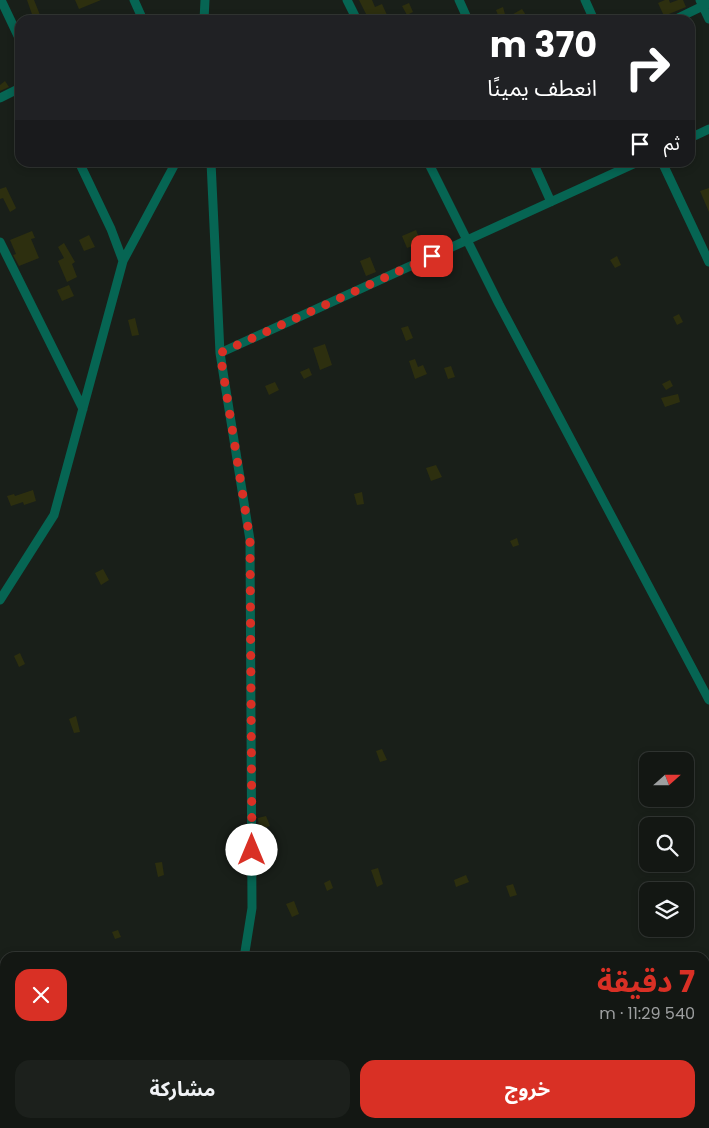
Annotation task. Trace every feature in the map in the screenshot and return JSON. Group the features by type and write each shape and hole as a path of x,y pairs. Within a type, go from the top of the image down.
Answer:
{"street":[{"path":"1,0 15,29"},
{"path":"134,0 141,15"},
{"path":"204,15 205,0"},
{"path":"346,0 354,15"},
{"path":"459,0 466,15"},
{"path":"584,0 592,15"},
{"path":"683,15 704,3 709,19"},
{"path":"0,98 15,90"},
{"path":"695,136 709,129"},
{"path":"81,167 111,230 123,261"},
{"path":"0,600 54,515 123,261 173,167"},
{"path":"210,167 220,353 250,540 252,908 245,952"},
{"path":"430,167 508,322 709,700"},
{"path":"535,167 551,202"},
{"path":"220,353 627,167"},
{"path":"664,167 709,262"},
{"path":"0,242 82,409"}],"building":[{"path":"27,0 34,0 40,15 32,15"},
{"path":"75,0 101,0 79,9"},
{"path":"359,0 372,0 375,7 382,4 387,15 366,15"},
{"path":"665,0 669,0 670,3 683,0 686,7 664,15 658,3"},
{"path":"409,3 413,12 407,15 402,6"},
{"path":"503,7 505,15 498,15 496,10"},
{"path":"522,9 526,15 511,15"},
{"path":"5,81 9,87 0,91 0,85"},
{"path":"6,187 16,208 10,212 3,198 0,199 0,189"},
{"path":"709,188 709,212 700,191"},
{"path":"416,230 421,243 407,248 402,236"},
{"path":"32,231 35,238 31,239 39,258 19,266 13,255 16,254 10,240"},
{"path":"89,235 95,247 84,251 79,240"},
{"path":"64,243 75,262 72,264 77,277 67,282 58,261 64,258 58,247"},
{"path":"617,256 621,265 615,268 610,260"},
{"path":"370,257 376,272 366,276 360,261"},
{"path":"69,285 74,296 62,301 57,290"},
{"path":"679,314 683,322 677,325 673,317"},
{"path":"135,318 139,335 132,336 128,320"},
{"path":"408,326 413,338 406,341 401,328"},
{"path":"325,344 332,365 320,370 313,348"},
{"path":"415,359 418,367 423,365 427,374 415,379 409,361"},
{"path":"451,366 455,377 448,379 444,368"},
{"path":"309,368 312,375 304,379 300,372"},
{"path":"670,380 673,386 666,390 662,384"},
{"path":"275,382 279,390 269,395 265,386"},
{"path":"678,394 680,402 665,407 661,398"},
{"path":"436,465 442,477 431,481 426,468"},
{"path":"33,490 36,501 24,505 23,502 11,506 7,496 14,494 15,496"},
{"path":"362,492 364,504 357,505 354,494"},
{"path":"517,538 519,545 513,547 510,541"},
{"path":"103,569 109,580 101,585 95,573"},
{"path":"20,653 25,664 19,667 14,656"},
{"path":"76,716 80,732 74,733 69,719"},
{"path":"382,749 387,760 380,762 376,751"},
{"path":"266,816 270,826 259,830 258,818"},
{"path":"162,862 164,875 158,877 155,863"},
{"path":"378,868 383,884 377,887 371,870"},
{"path":"466,875 469,882 456,887 454,880"},
{"path":"330,880 333,888 327,891 324,883"},
{"path":"513,884 517,895 510,897 506,886"},
{"path":"294,901 299,914 292,917 286,904"},
{"path":"118,930 121,937 115,939 112,932"}],"route":[{"path":"252,850 250,540 220,353 432,256"}]}
